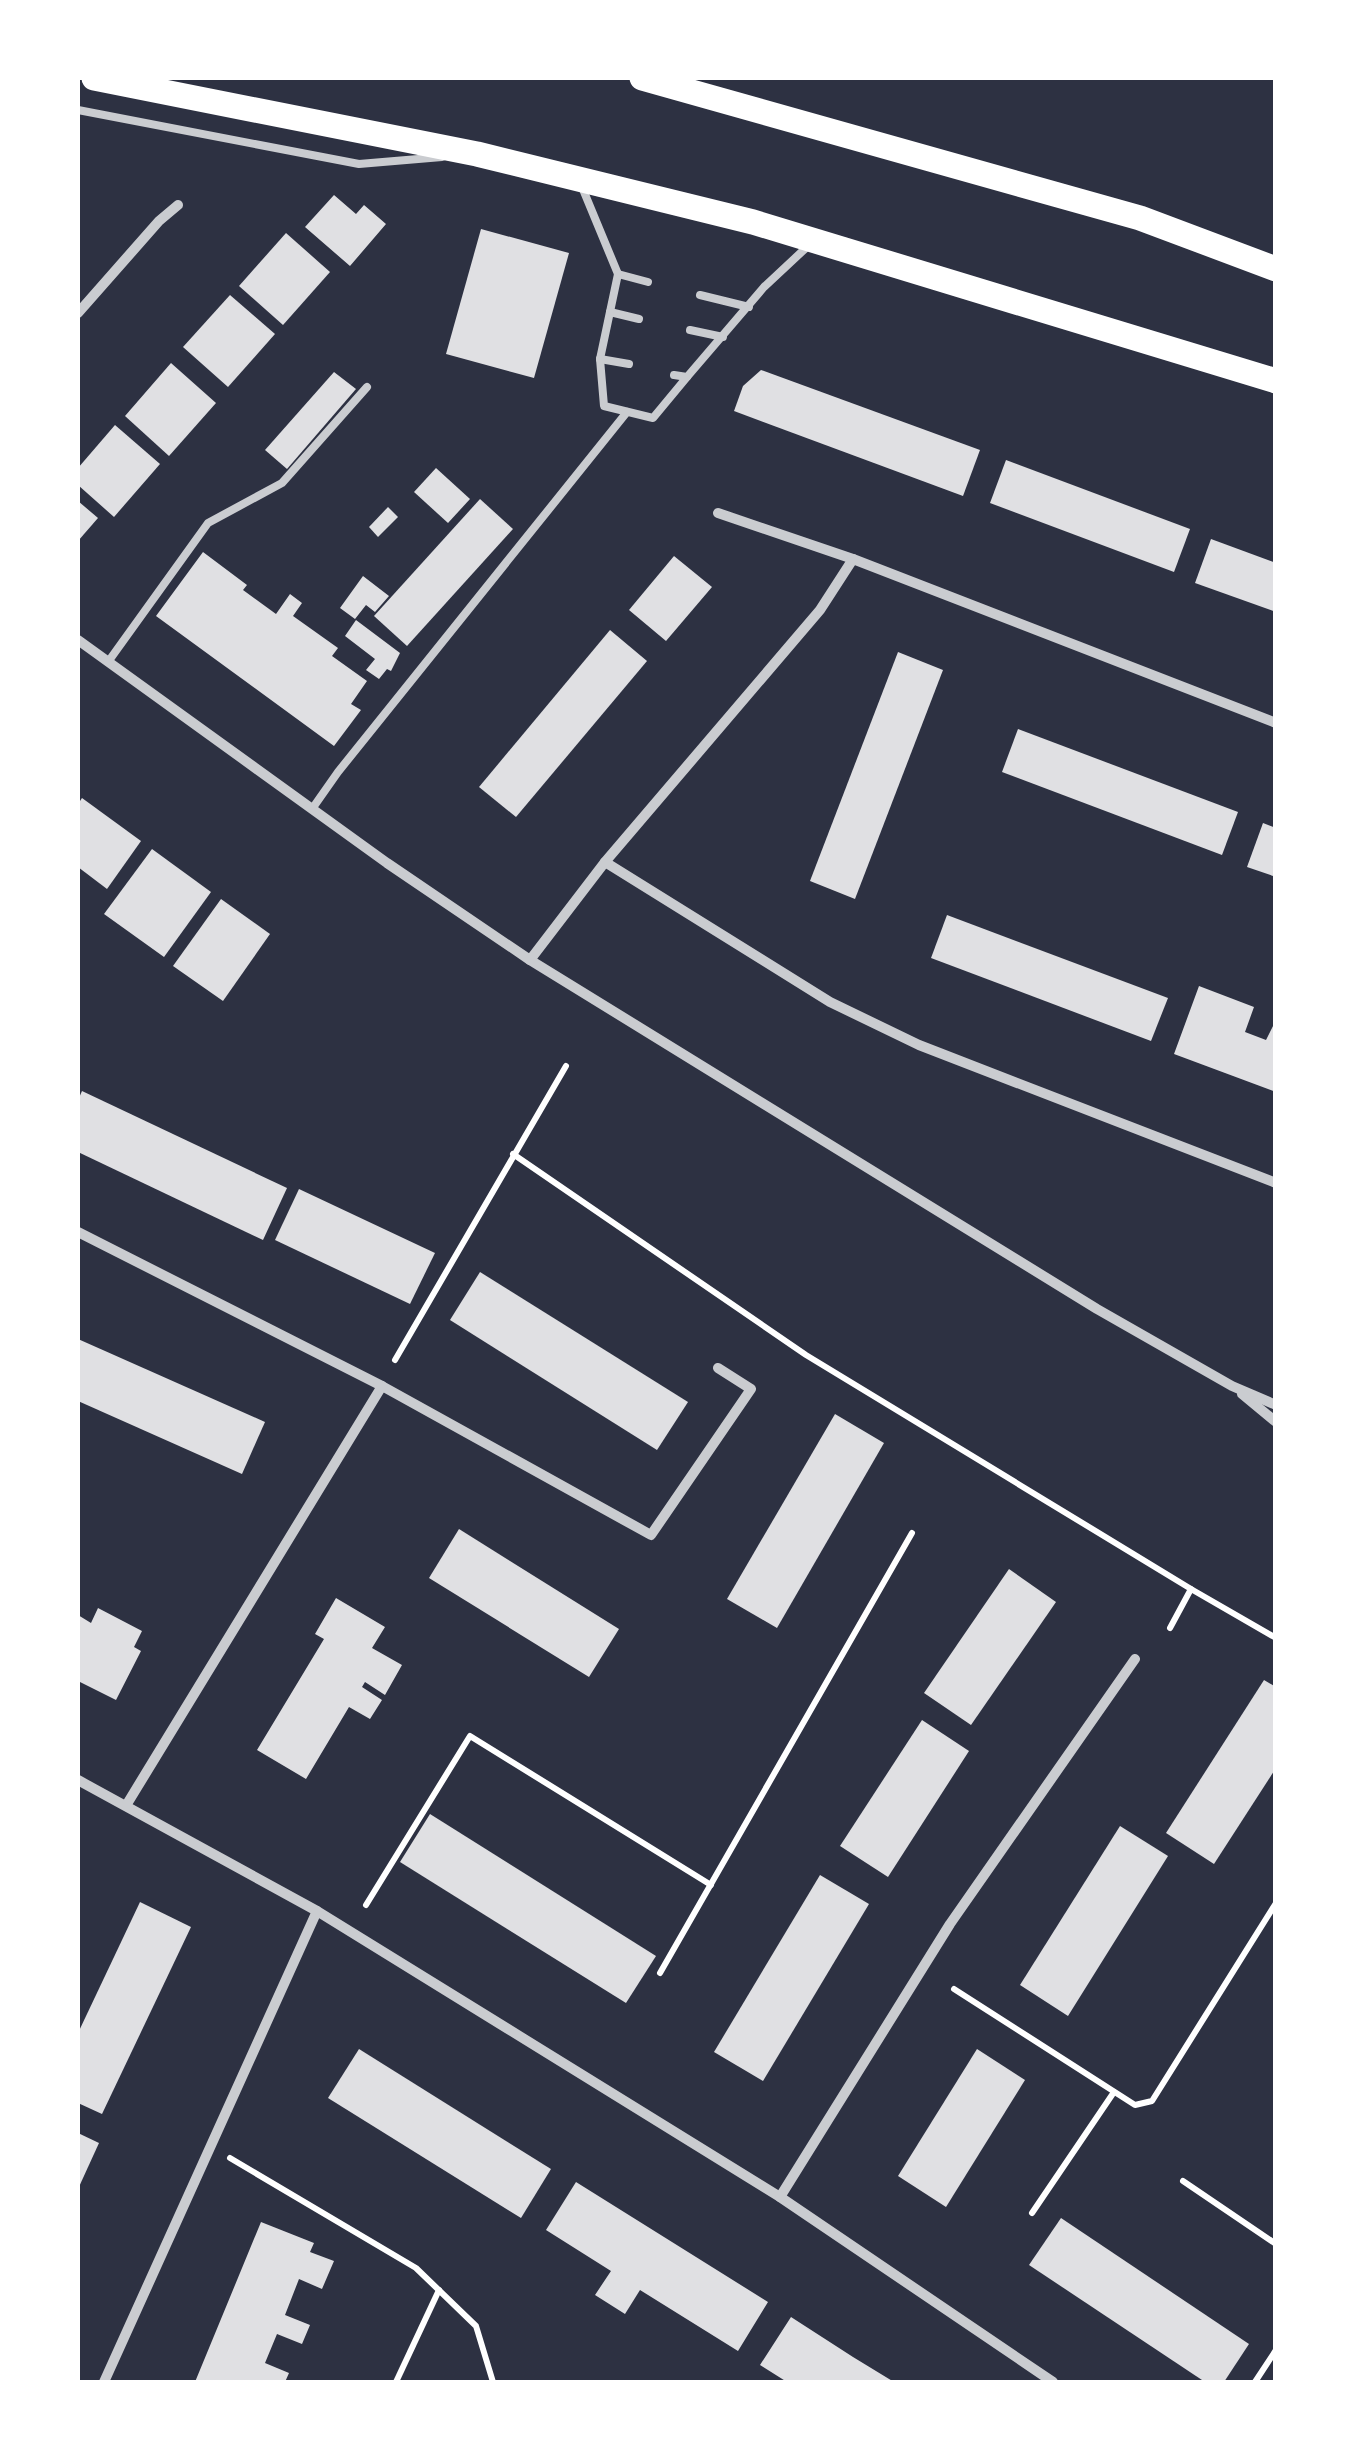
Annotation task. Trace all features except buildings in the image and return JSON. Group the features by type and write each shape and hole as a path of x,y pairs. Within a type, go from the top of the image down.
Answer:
{"main road":[{"path":"94,78 578,177 815,239 1276,381"},
{"path":"642,78 1140,218 1276,269"}],"street":[{"path":"78,313 159,221 178,205"},
{"path":"718,513 853,559 1276,723"},
{"path":"530,960 605,862 820,610 853,559"},
{"path":"78,640 530,960 1081,1300 1232,1386 1276,1406"},
{"path":"605,862 830,1002 918,1045 1276,1183"},
{"path":"78,1232 382,1386 652,1536 751,1388 718,1368"},
{"path":"127,1804 382,1386"},
{"path":"1232,1386 1276,1422"},
{"path":"780,2197 950,1924 1135,1660"},
{"path":"78,1780 317,1910 780,2197 1053,2382"},
{"path":"104,2382 317,1910"}],"lane":[{"path":"78,110 359,164 476,154"},
{"path":"578,177 618,274 600,360 604,406 652,418 748,306 815,239"},
{"path":"618,274 648,282"},
{"path":"700,295 748,306"},
{"path":"610,312 639,319"},
{"path":"690,330 722,337"},
{"path":"600,360 629,364"},
{"path":"674,375 687,378"},
{"path":"108,662 208,523 282,482 368,387"},
{"path":"312,809 627,412"}],"path":[{"path":"395,1360 566,1066"},
{"path":"513,1154 806,1355 1276,1638"},
{"path":"660,1973 912,1534"},
{"path":"1170,1628 1191,1589"},
{"path":"1262,1630 1276,1628"},
{"path":"366,1905 470,1736 711,1885"},
{"path":"954,1989 1135,2105 1152,2101 1276,1903"},
{"path":"1032,2213 1114,2092"},
{"path":"230,2158 416,2268 476,2326 493,2382"},
{"path":"1183,2182 1276,2244"},
{"path":"396,2382 439,2290"},
{"path":"1255,2382 1276,2350"}]}
